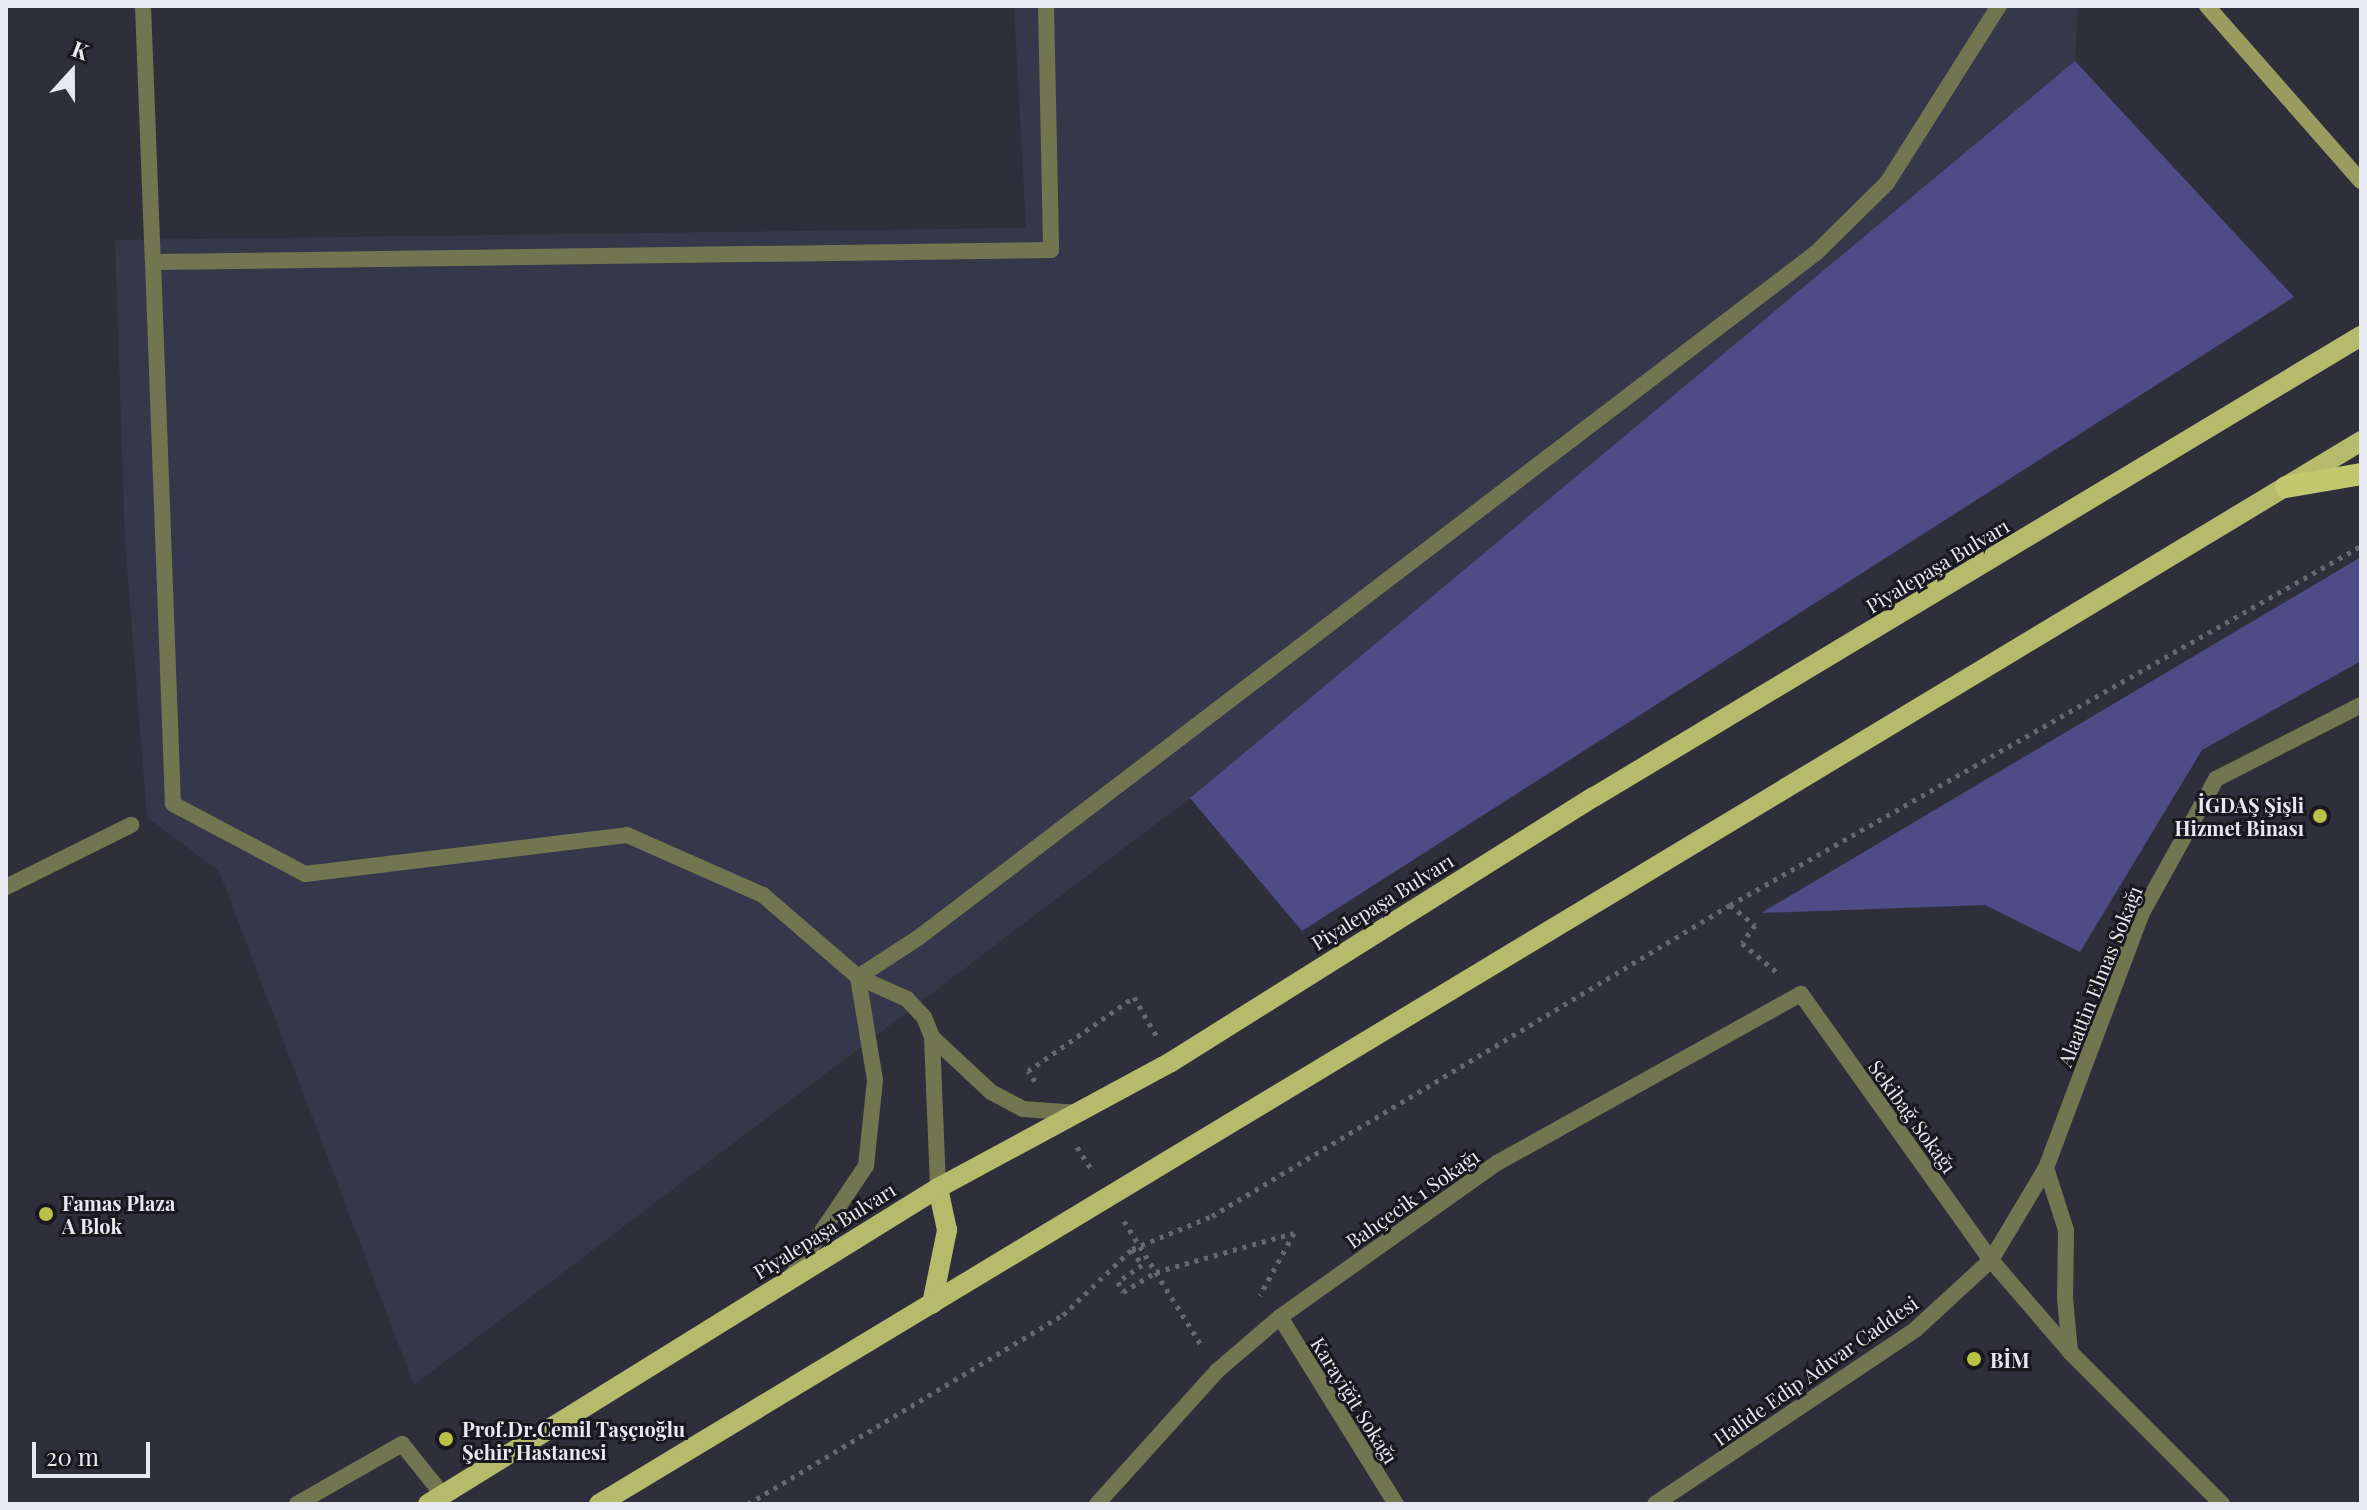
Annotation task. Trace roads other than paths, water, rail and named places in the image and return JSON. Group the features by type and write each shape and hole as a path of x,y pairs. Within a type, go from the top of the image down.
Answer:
{"highway":[{"path":"2286,487 2361,474"}],"main road":[{"path":"2207,6 2359,175"},
{"name":"Piyalepaşa Bulvarı","path":"436,1500 938,1188 1171,1062 1594,797 2361,336"},
{"path":"599,1504 2361,441"},
{"path":"932,1304 947,1230 938,1188"}],"street":[{"path":"143,6 173,804 305,874 627,835 763,895 858,977 907,999 924,1017 932,1037 938,1188"},
{"path":"153,262 1051,250 1046,6"},
{"path":"858,977 918,938 1816,253 1887,183 1999,6"},
{"name":"Alaattin Elmas Sokağı","path":"1991,1260 2046,1168 2142,913 2216,779 2361,705"},
{"path":"6,887 131,825"},
{"path":"789,1280 866,1166 875,1080 858,977"},
{"name":"Sekibağ Sokağı","path":"1801,994 1991,1260"},
{"name":"Bahçecik 1 Sokağı","path":"1097,1504 1217,1371 1280,1317 1497,1163 1801,994"},
{"path":"932,1037 1002,1098 1023,1109 1079,1113"},
{"path":"2046,1168 2066,1230 2070,1352"},
{"path":"1991,1260 2070,1352 2222,1504"},
{"name":"Halide Edip Adıvar Caddesi","path":"1655,1504 1916,1329 1991,1260"},
{"name":"Karayiğit Sokağı","path":"1280,1317 1396,1504"},
{"path":"297,1504 402,1444 436,1500"}],"place":[{"name":"İGDAŞ Şişli Hizmet Binası","path":"2320,816"},
{"name":"Famas Plaza A Blok","path":"46,1214"},
{"name":"BİM","path":"1974,1359"},
{"name":"Prof.Dr.Cemil Taşçıoğlu Şehir Hastanesi","path":"446,1439"}]}
